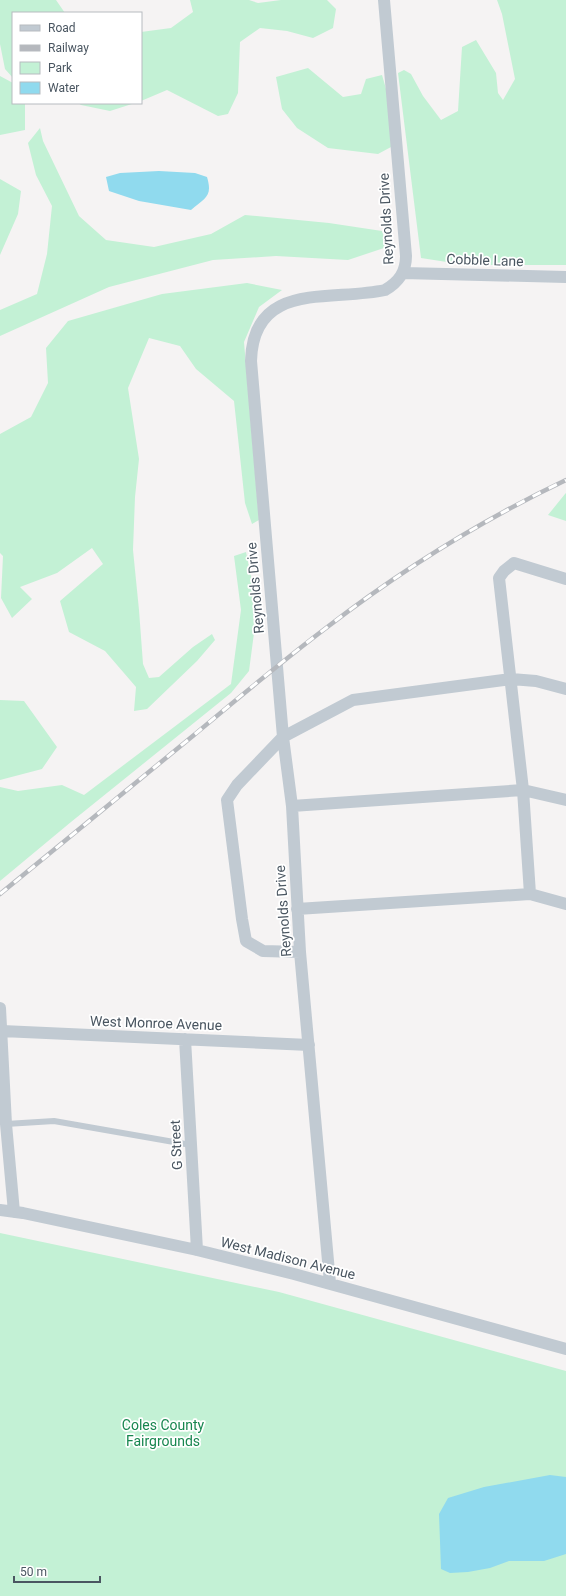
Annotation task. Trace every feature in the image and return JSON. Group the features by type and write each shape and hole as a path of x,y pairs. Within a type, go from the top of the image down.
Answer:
{"street":[{"name":"Reynolds Drive","path":"330,1283 300,952 292,806 283,737 251,348 254,336 260,324 268,314 289,301 304,298 385,290 394,285 403,273 406,256 384,0"},
{"name":"Cobble Lane","path":"403,273 566,277"},
{"path":"530,894 523,790 499,578 514,563 566,579"},
{"path":"300,952 263,951 246,941 228,800 238,785 283,737 353,700 511,679 536,681 566,689"},
{"path":"292,806 523,790 566,800"},
{"path":"297,909 530,894 566,904"},
{"path":"0,1008 6,1124 14,1212"},
{"name":"West Monroe Avenue","path":"2,1031 309,1045"},
{"name":"G Street","path":"186,1039 197,1250"},
{"name":"West Madison Avenue","path":"0,1210 197,1250 330,1283 566,1348"}],"lane":[{"path":"6,1124 54,1121 191,1145"}],"green space":[{"path":"0,0 56,0 64,12 12,12 12,77 5,69 0,44"},
{"path":"190,0 249,0 258,3 281,0 327,0 336,9 333,28 313,38 287,31 260,28 240,42 238,93 228,114 218,116 167,90 142,101 142,32 171,28 193,12"},
{"path":"497,0 566,0 566,265 466,265 421,258 398,73 404,70 411,74 423,96 441,120 458,111 462,47 476,40 496,73 498,93 503,100 515,79 502,14"},
{"path":"308,68 343,97 361,94 366,79 382,75 389,99 391,147 378,154 328,148 297,128 282,109 276,77"},
{"path":"0,76 12,82 12,104 25,104 25,130 0,135"},
{"path":"80,104 132,104 110,111"},
{"path":"40,128 43,141 79,216 106,240 154,247 211,234 245,215 329,223 382,231 387,247 348,260 276,256 213,260 109,287 0,336 0,310 37,294 47,254 52,206 36,175 28,143"},
{"path":"0,179 21,191 18,214 0,255"},
{"path":"247,283 282,290 259,307 244,342 259,520 252,524 245,503 234,401 196,369 180,346 149,338 128,388 139,459 135,497 133,550 143,664 149,678 159,677 193,647 212,634 215,640 197,661 147,709 134,711 136,687 105,651 69,632 60,601 103,564 92,548 57,573 20,587 32,599 12,618 1,598 3,556 0,553 0,434 31,417 48,383 46,348 68,321 162,294"},
{"path":"566,493 566,521 548,515 565,494"},
{"path":"246,552 252,581 254,633 249,671 231,693 0,881 0,787 18,791 62,785 84,795 231,684 241,610 234,556"},
{"path":"0,700 24,701 57,747 42,769 0,780"},
{"name":"Coles County Fairgrounds","path":"0,1233 279,1292 566,1371 566,1596 0,1596"}],"water":[{"path":"159,171 195,173 207,177 209,184 208,193 204,200 191,210 139,201 109,191 106,177 120,173"},
{"path":"550,1475 566,1477 566,1554 544,1561 509,1561 490,1568 468,1572 450,1573 441,1569 439,1514 448,1498 484,1487"}],"railway":[{"path":"0,894 276,667 354,607 383,586 473,529 566,480"}]}
